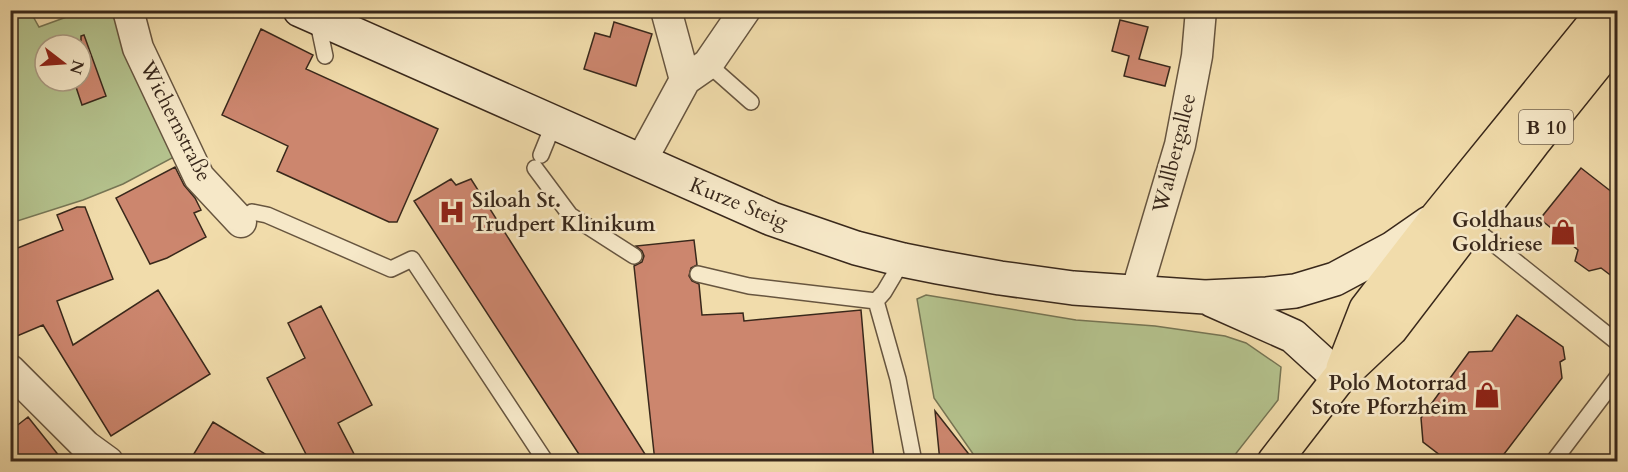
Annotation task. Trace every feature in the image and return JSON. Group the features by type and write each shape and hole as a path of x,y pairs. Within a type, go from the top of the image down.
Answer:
{"main road":[{"name":"B 10","path":"1339,378 1366,309 1437,217 1605,10"},
{"name":"Kurze Steig","path":"309,14 772,219 856,248 903,260 1000,278 1073,288 1205,297 1295,291 1335,279 1393,249 1437,217"},
{"name":"B 10","path":"1274,462 1339,378 1391,329 1617,37"},
{"path":"1267,294 1293,308 1310,322 1325,345 1339,378"},
{"name":"Kurze Steig","path":"1205,297 1293,336 1339,378"}],"street":[{"name":"Wichernstraße","path":"128,10 138,48 200,177 241,222"},
{"path":"666,10 697,72"},
{"path":"641,161 697,72 745,10"},
{"name":"Wallbergallee","path":"1136,293 1180,145 1197,56 1201,11"},
{"path":"10,370 86,446 108,462"}],"lane":[{"path":"1201,11 1211,11"},
{"path":"309,14 325,56"},
{"path":"697,72 751,102"},
{"path":"554,123 538,161 570,215 633,256"},
{"path":"241,222 252,212 267,215 391,269 412,259 546,462"},
{"path":"1471,227 1617,343"},
{"path":"876,300 884,292 903,260"},
{"path":"698,274 749,286 876,300"},
{"path":"876,300 898,379 914,462"},
{"path":"1553,462 1617,376"}],"green space":[{"path":"11,11 30,11 39,27 83,11 111,11 174,157 123,184 83,200 11,223"},
{"path":"926,295 1076,320 1155,326 1225,336 1246,343 1281,367 1278,400 1230,461 978,461 934,398 917,299"}],"building":[{"path":"1120,20 1148,27 1139,59 1170,67 1165,86 1124,76 1129,56 1112,51"},
{"path":"614,22 652,34 636,86 584,69 595,33 610,37"},
{"path":"261,29 313,55 306,69 438,129 397,222 389,222 277,171 288,146 222,115"},
{"path":"93,60 106,96 82,105 78,93 93,93"},
{"path":"175,167 201,210 194,213 206,237 167,258 150,264 116,198"},
{"path":"1581,168 1617,196 1617,280 1601,268 1589,271 1575,261 1578,250 1540,219"},
{"path":"451,179 456,185 471,179 650,462 584,462 414,201"},
{"path":"77,207 85,207 113,279 57,301 73,345 158,290 210,374 111,436 43,325 17,336 10,319 10,251 63,230 57,215"},
{"path":"694,240 697,265 691,268 689,276 692,281 699,284 702,315 743,313 744,321 861,310 874,462 655,462 634,266 642,262 644,256 636,246"},
{"path":"321,306 372,405 338,423 354,454 338,462 310,462 267,378 305,358 288,323"},
{"path":"1517,315 1563,347 1565,359 1560,362 1562,378 1498,462 1449,462 1423,442 1421,418 1469,352 1492,351"},
{"path":"935,411 975,462 940,462"},
{"path":"28,417 64,462 10,462 10,431"},
{"path":"213,422 278,462 189,462"}],"place":[{"name":"Siloah St. Trudpert Klinikum","path":"452,212"},
{"name":"Goldhaus Goldriese","path":"1563,232"},
{"name":"Polo Motorrad Store Pforzheim","path":"1487,395"}]}
